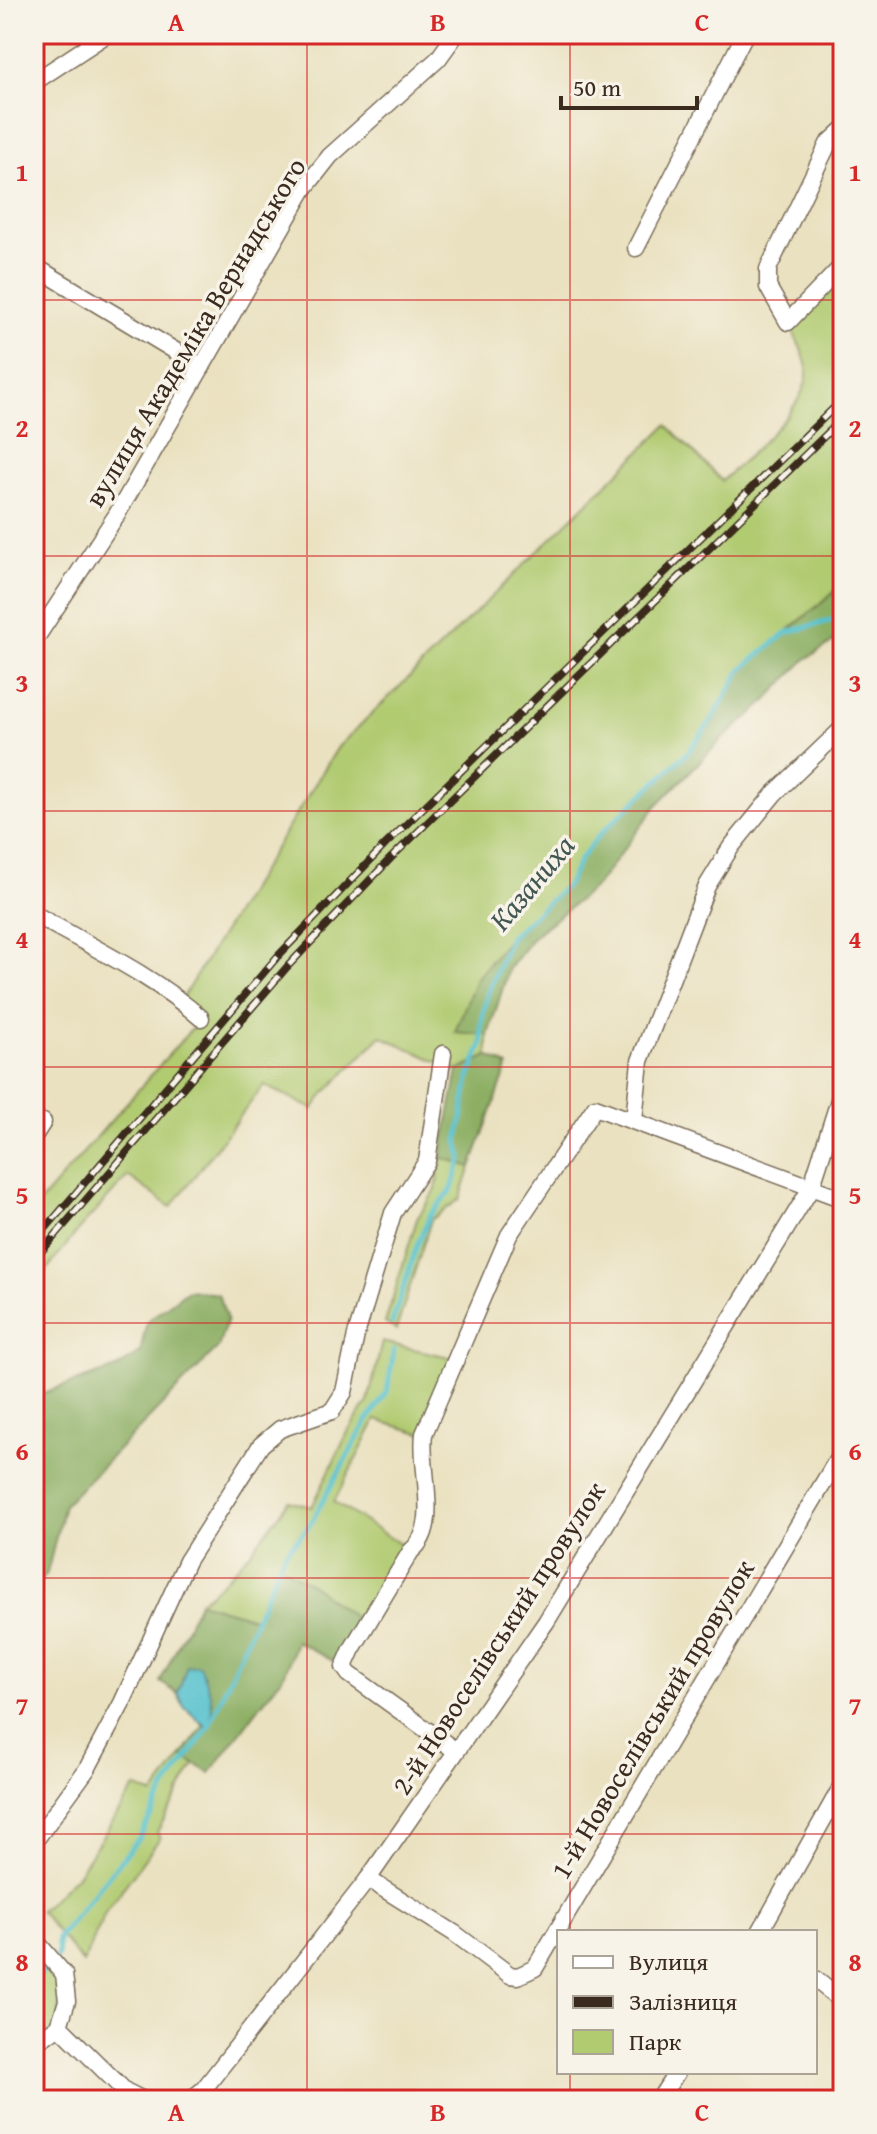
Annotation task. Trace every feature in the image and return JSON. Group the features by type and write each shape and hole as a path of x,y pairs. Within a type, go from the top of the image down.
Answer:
{"street":[{"path":"34,82 107,34"},
{"name":"вулиця Академіка Вернадського","path":"34,641 116,516 304,189 330,156 438,59 456,34"},
{"path":"636,248 745,34"},
{"path":"843,130 828,144 768,269 768,287 788,322 843,265"},
{"path":"34,266 202,367"},
{"path":"634,1120 637,1075 644,1047 707,886 731,847 774,794 843,728"},
{"path":"34,914 181,1000 201,1018"},
{"path":"34,1842 87,1769 122,1703 187,1561 261,1445 280,1429 332,1411 344,1392 356,1335 393,1213 427,1161 443,1054"},
{"name":"2-й Новоселівський провулок","path":"190,2100 203,2090 368,1879 546,1622 811,1188 843,1088"},
{"path":"456,1751 349,1674 344,1667 411,1551 417,1546 428,1520 422,1448 424,1434 509,1235 595,1107 843,1199"},
{"name":"1-й Новоселівський провулок","path":"558,1930 843,1450"},
{"path":"761,1930 843,1784"},
{"name":"1-й Новоселівський провулок","path":"368,1879 454,1933 510,1975 518,1976 535,1968 557,1931"},
{"path":"34,1939 64,1974 67,2001 59,2026 34,2044"},
{"path":"817,1981 843,2002"},
{"path":"59,2026 125,2091 143,2100"},
{"path":"659,2100 676,2074"}],"green space":[{"path":"843,265 843,585 741,670 712,720 688,752 601,833 580,859 568,884 510,937 455,1032 488,1035 488,1056 458,1071 381,1036 313,1109 264,1085 171,1207 128,1176 80,1228 34,1286 34,1209 201,1018 181,1000 338,747 667,425 722,481 775,430 799,398 807,369 788,322"},
{"path":"843,585 843,636 806,659 760,707 720,741 657,805 596,886 535,935 509,968 488,1035 455,1032 476,979 510,937 568,884 580,859 601,833 688,752 712,720 741,670"},
{"path":"488,1056 508,1066 471,1167 441,1157 458,1071"},
{"path":"441,1157 471,1167 460,1199 431,1220 396,1330 385,1323 417,1219 436,1189"},
{"path":"188,1290 218,1294 227,1319 218,1348 64,1505 47,1573 34,1588 34,1396 117,1368 140,1353 147,1321"},
{"path":"382,1342 458,1359 424,1434 376,1420 334,1502 411,1551 366,1627 312,1585 278,1566 255,1619 199,1602 248,1555 289,1501 312,1507 349,1430 368,1402"},
{"path":"279,1565 312,1585 366,1627 344,1667 296,1641 285,1673 210,1773 182,1756 204,1725 184,1707 177,1693 160,1682 199,1602 255,1618"},
{"path":"182,1756 195,1764 157,1832 160,1838 105,1913 83,1963 40,1911 77,1875 135,1787 153,1795"},
{"path":"49,1967 59,1977 59,2026 34,2045 34,1979"}],"water":[{"path":"199,1665 212,1704 208,1728 184,1707 178,1693 187,1666"}],"waterway":[{"name":"Казаниха","path":"392,1323 417,1245 430,1215 451,1191 462,1158 458,1141 469,1078 482,1044 481,1025 487,995 510,937 568,884 580,859 601,833 688,752 712,720 741,670 786,633 843,617"},
{"path":"57,1957 58,1938 139,1838 165,1789 208,1728 284,1554 309,1526 367,1421 387,1392 394,1350"},
{"name":"Казаниха","path":"34,1979 49,1967"}],"railway":[{"path":"34,1242 278,956 386,844 843,399"},
{"path":"34,1260 287,967 391,858 843,418"}]}
